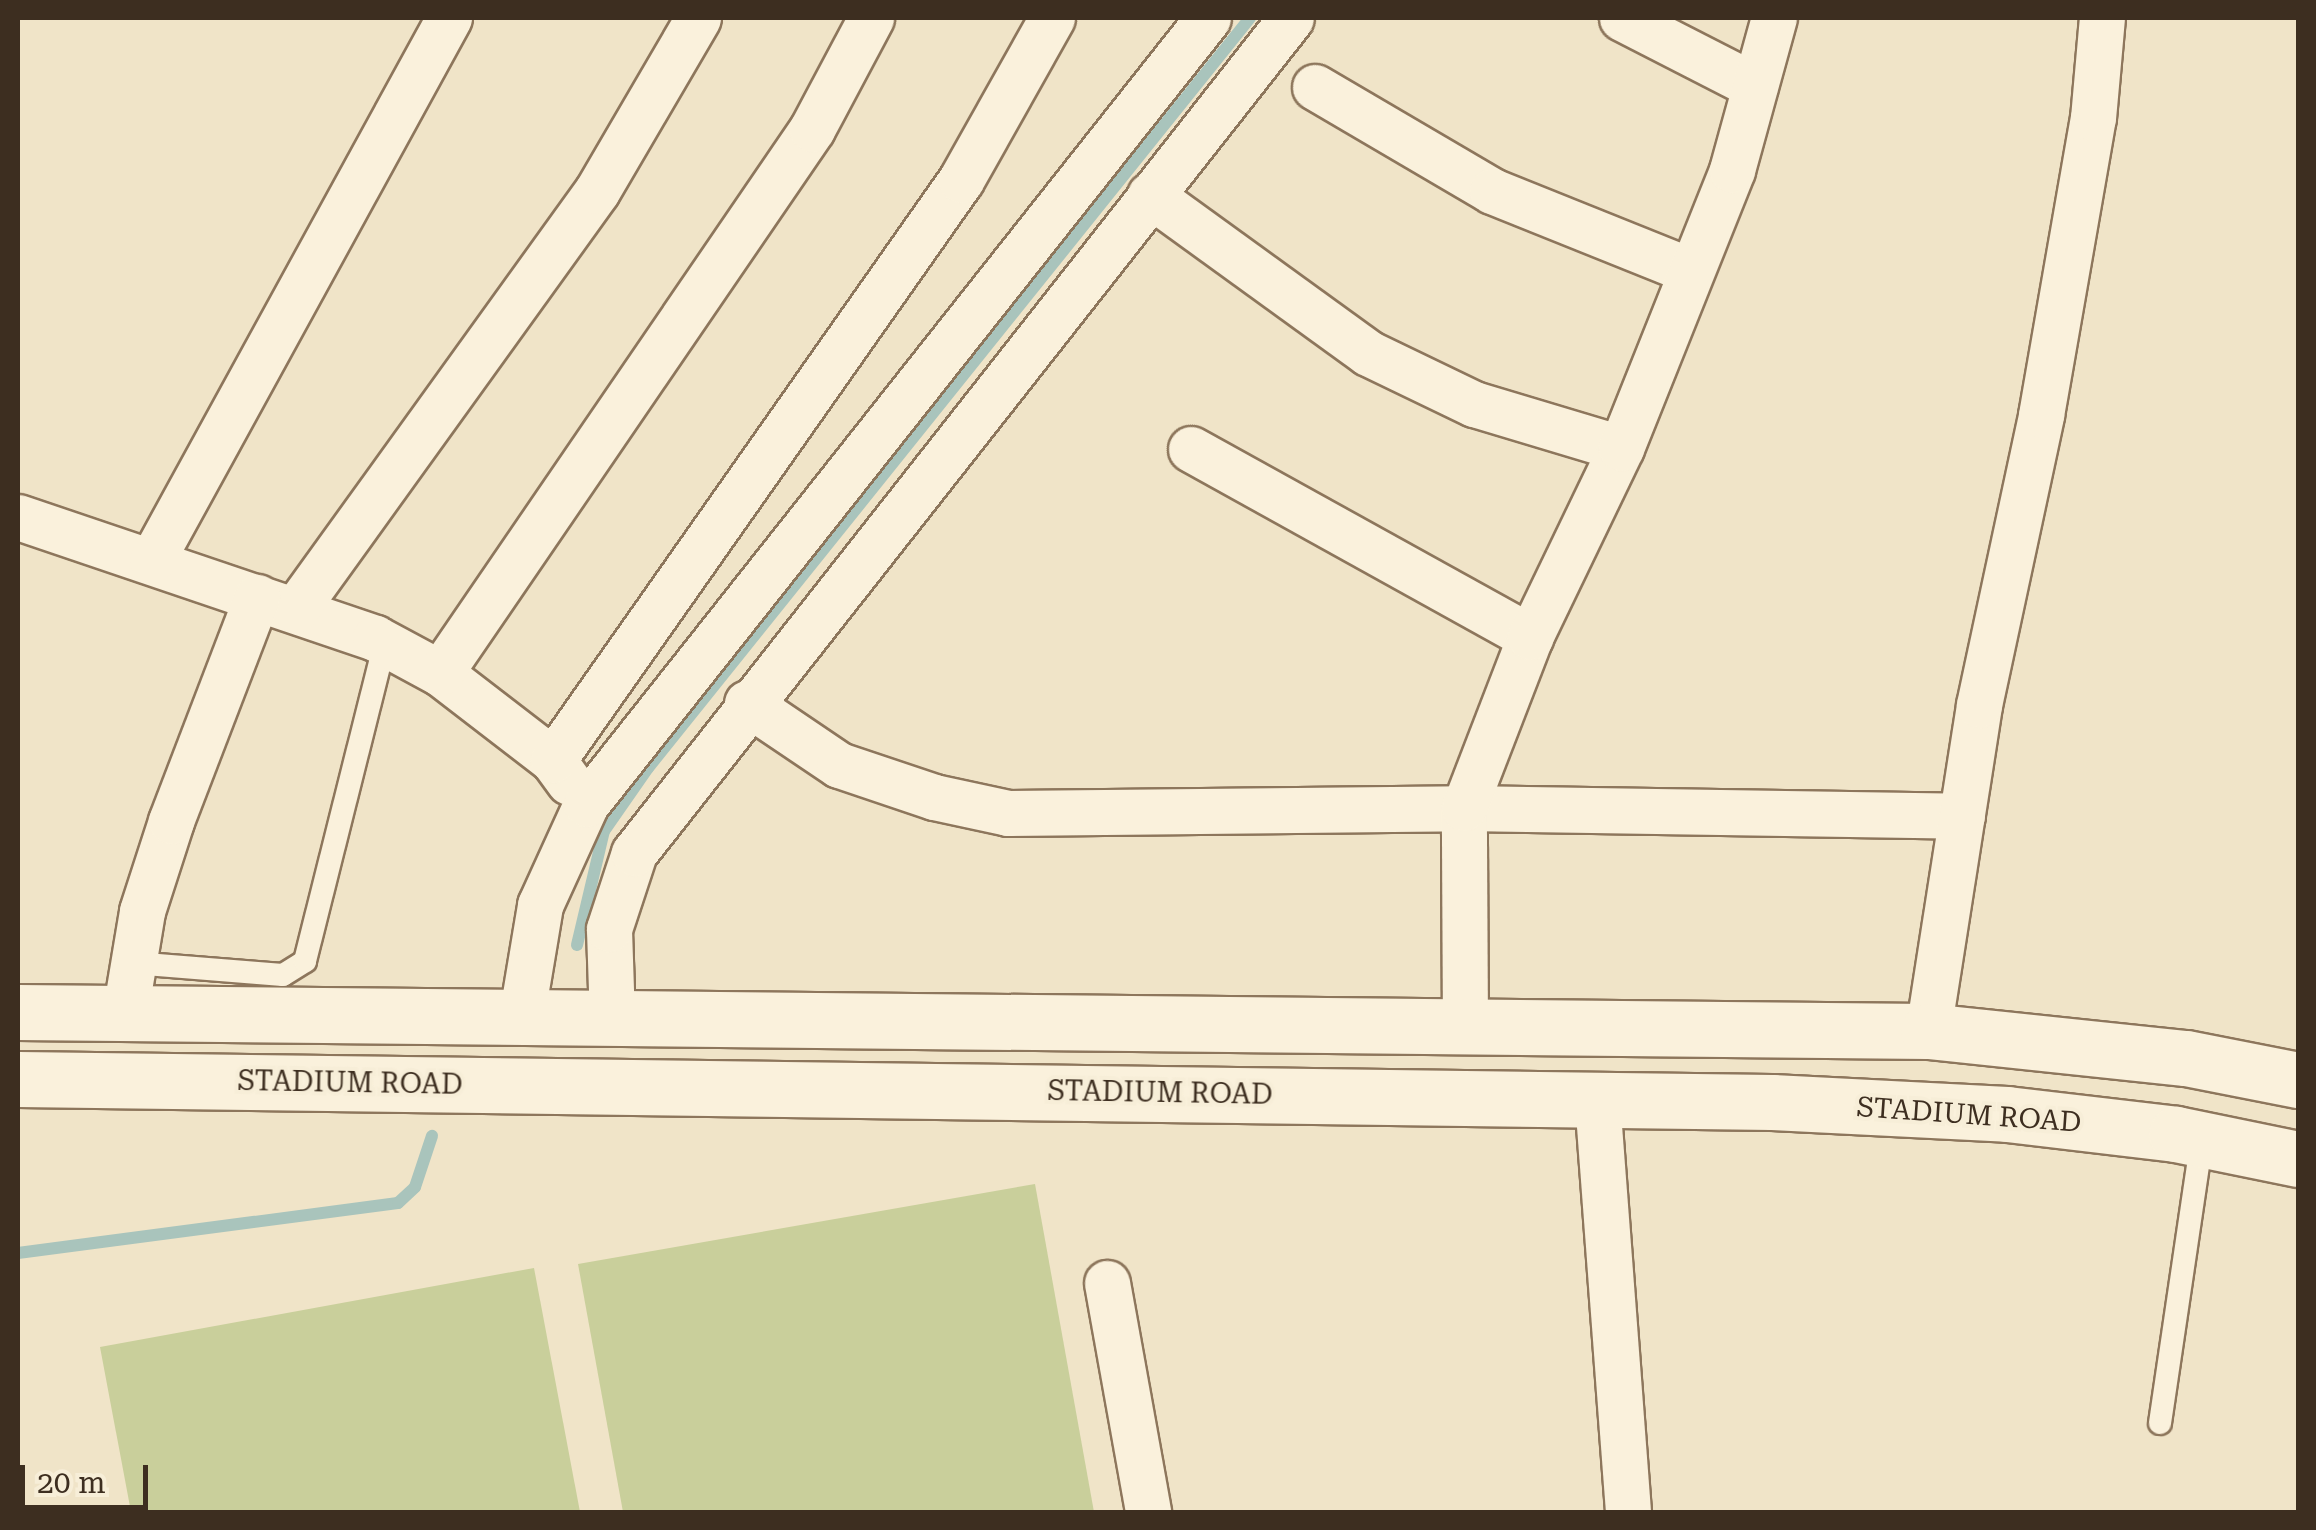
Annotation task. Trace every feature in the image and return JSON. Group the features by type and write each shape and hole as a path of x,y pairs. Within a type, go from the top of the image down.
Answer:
{"main road":[{"path":"18,1012 129,988 296,993 521,1019 1928,1031 2186,1058 2298,1080"},
{"name":"STADIUM ROAD","path":"18,1079 1597,1098 2007,1114 2202,1139 2298,1160"}],"street":[{"path":"152,560 449,18"},
{"path":"129,988 171,821 276,604 597,191 698,18"},
{"path":"440,672 812,129 872,18"},
{"path":"553,760 961,180 1052,18"},
{"path":"521,1019 540,905 586,804 1208,18"},
{"path":"612,1020 609,929 620,883 747,703 1291,18"},
{"path":"1622,18 1755,86"},
{"path":"1465,1030 1464,808 1530,637 1620,448 1732,170 1774,18"},
{"path":"1928,1031 1962,816 2041,415 2092,118 2102,18"},
{"path":"1315,87 1492,191 1691,271"},
{"path":"1150,195 1368,353 1474,404 1620,448"},
{"path":"1190,449 1530,637"},
{"path":"18,517 385,643 440,672 553,760 586,804"},
{"path":"747,703 839,765 934,798 1008,813 1464,808 1962,816"},
{"path":"1597,1098 1628,1512"},
{"path":"1108,1283 1148,1512"}],"lane":[{"path":"296,993 312,948 385,643"},
{"path":"2160,1423 2202,1139"}],"green space":[{"path":"1035,1184 1094,1512 623,1512 578,1264"},
{"path":"534,1268 580,1512 131,1512 100,1347"}],"waterway":[{"path":"577,945 604,831 648,768 1250,18"},
{"path":"18,1253 398,1203 415,1187 432,1136"}]}
